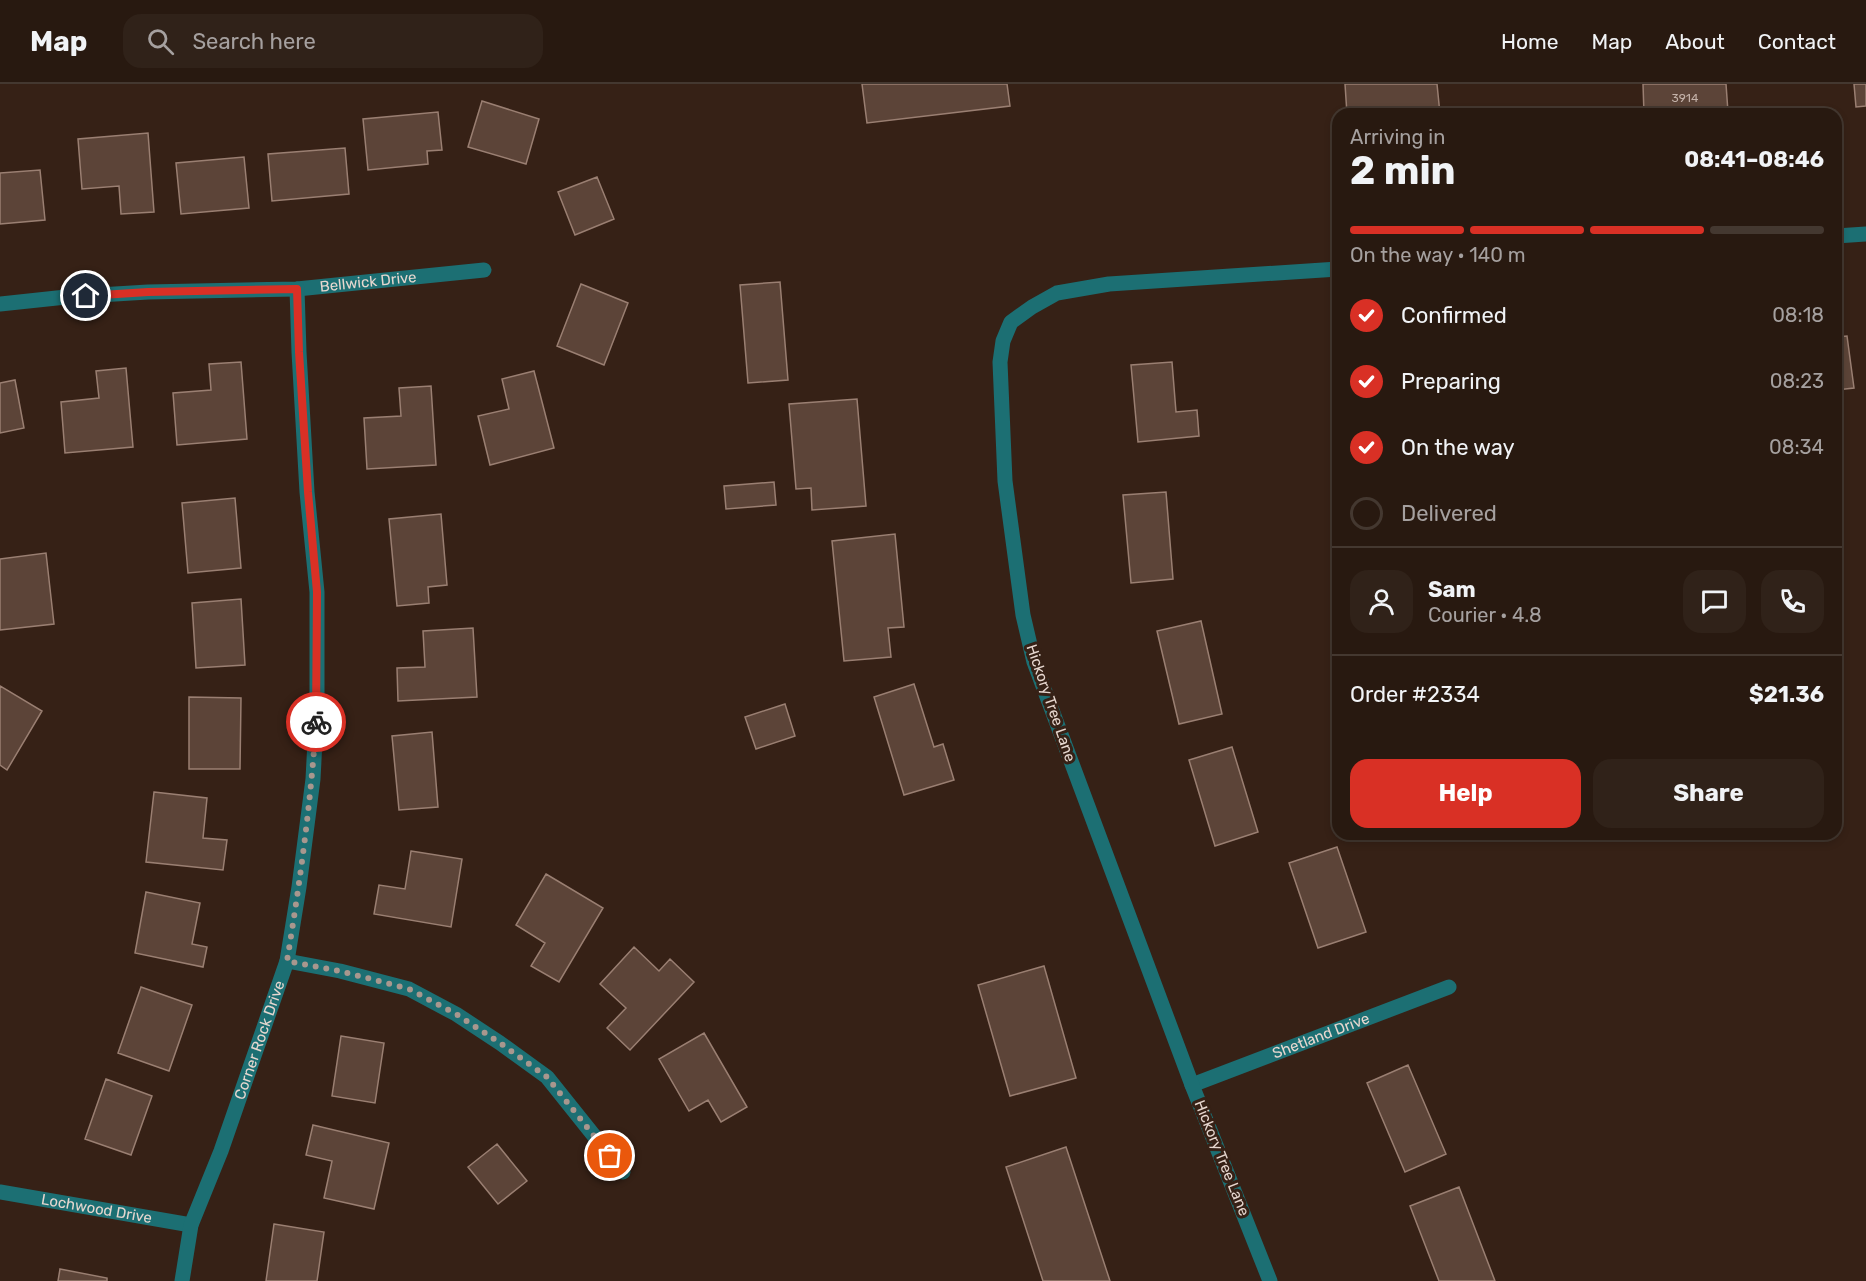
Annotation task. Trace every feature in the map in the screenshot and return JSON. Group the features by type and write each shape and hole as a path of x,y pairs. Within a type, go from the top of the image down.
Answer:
{"street":[{"path":"1842,236 1866,234"},
{"name":"Hickory Tree Lane","path":"1270,1281 1192,1085 1034,662 1023,615 1005,481 1000,362 1003,341 1011,322 1057,293 1109,284 1332,269"},
{"name":"Bellwick Drive","path":"0,304 148,292 297,289 484,270"},
{"name":"Corner Rock Drive","path":"182,1281 191,1225 221,1151 287,961 313,779 317,703 317,592 308,492 297,289"},
{"path":"287,961 340,971 409,989 456,1014 547,1077 623,1172"},
{"name":"Shetland Drive","path":"1192,1085 1449,987"},
{"name":"Lochwood Drive","path":"0,1192 191,1225"}],"building":[{"path":"862,84 1007,84 1010,106 867,123"},
{"path":"1345,84 1437,84 1439,108 1347,108"},
{"path":"1643,84 1726,84 1728,108 1644,108"},
{"path":"1854,84 1866,84 1866,106 1856,107"},
{"path":"482,101 539,119 526,164 468,147"},
{"path":"438,112 442,150 427,151 428,164 368,170 363,119"},
{"path":"148,133 154,212 121,214 119,186 82,189 78,139"},
{"path":"345,148 349,194 272,201 268,154"},
{"path":"244,157 249,208 181,214 176,163"},
{"path":"40,170 45,220 0,224 0,173"},
{"path":"597,177 614,219 575,235 558,192"},
{"path":"780,282 788,380 748,383 740,285"},
{"path":"581,284 628,303 604,365 557,346"},
{"path":"1842,336 1847,336 1854,388 1842,389"},
{"path":"241,362 247,439 177,445 173,393 211,390 209,364"},
{"path":"1172,362 1176,412 1197,410 1199,436 1138,442 1131,365"},
{"path":"126,368 133,447 65,453 61,402 99,398 96,371"},
{"path":"534,371 554,448 490,465 478,416 509,409 502,379"},
{"path":"15,380 24,428 0,433 0,383"},
{"path":"431,386 436,465 367,469 364,418 401,416 399,388"},
{"path":"857,399 866,506 812,510 811,488 796,489 789,404"},
{"path":"774,482 776,505 726,509 724,486"},
{"path":"1166,492 1173,579 1131,583 1123,495"},
{"path":"235,498 241,568 188,573 182,503"},
{"path":"441,514 447,585 428,587 429,603 397,606 389,519"},
{"path":"895,534 904,627 888,628 891,657 844,661 832,541"},
{"path":"46,553 54,624 0,630 0,559"},
{"path":"241,599 245,665 196,668 192,603"},
{"path":"1201,621 1222,714 1179,724 1157,631"},
{"path":"473,628 477,697 398,701 397,668 425,667 423,631"},
{"path":"914,684 934,747 943,744 954,780 904,795 874,697"},
{"path":"0,686 42,711 7,770 0,765"},
{"path":"189,697 241,698 240,769 189,769"},
{"path":"785,704 795,736 756,749 745,717"},
{"path":"432,732 438,807 399,810 392,736"},
{"path":"1232,747 1258,832 1215,846 1189,760"},
{"path":"154,792 207,798 203,838 227,840 223,870 146,862"},
{"path":"1337,847 1366,932 1318,948 1289,863"},
{"path":"411,851 462,859 451,927 374,914 379,885 405,889"},
{"path":"546,874 603,908 559,982 531,966 545,943 516,925"},
{"path":"146,892 200,903 192,944 207,947 203,967 135,953"},
{"path":"634,947 659,971 670,959 694,982 630,1050 607,1028 626,1008 600,984"},
{"path":"1044,966 1076,1078 1010,1096 978,985"},
{"path":"141,987 192,1005 169,1071 118,1053"},
{"path":"704,1033 747,1107 721,1122 708,1100 689,1111 659,1059"},
{"path":"341,1036 384,1043 375,1103 332,1096"},
{"path":"1408,1065 1446,1154 1405,1172 1367,1083"},
{"path":"106,1079 152,1096 131,1155 85,1139"},
{"path":"313,1125 389,1143 374,1209 324,1198 332,1161 306,1155"},
{"path":"497,1144 527,1181 498,1204 468,1167"},
{"path":"1066,1147 1110,1281 1043,1281 1006,1167"},
{"path":"1459,1187 1495,1281 1439,1281 1410,1206"},
{"path":"274,1224 324,1232 317,1281 266,1281"},
{"path":"60,1269 107,1278 107,1281 58,1281"}],"way so far":[{"path":"316,722 313,779 287,961 340,971 409,989 456,1014 547,1077 610,1156"}],"route":[{"path":"86,296 148,292 297,289 308,492 317,592 316,722"}]}
